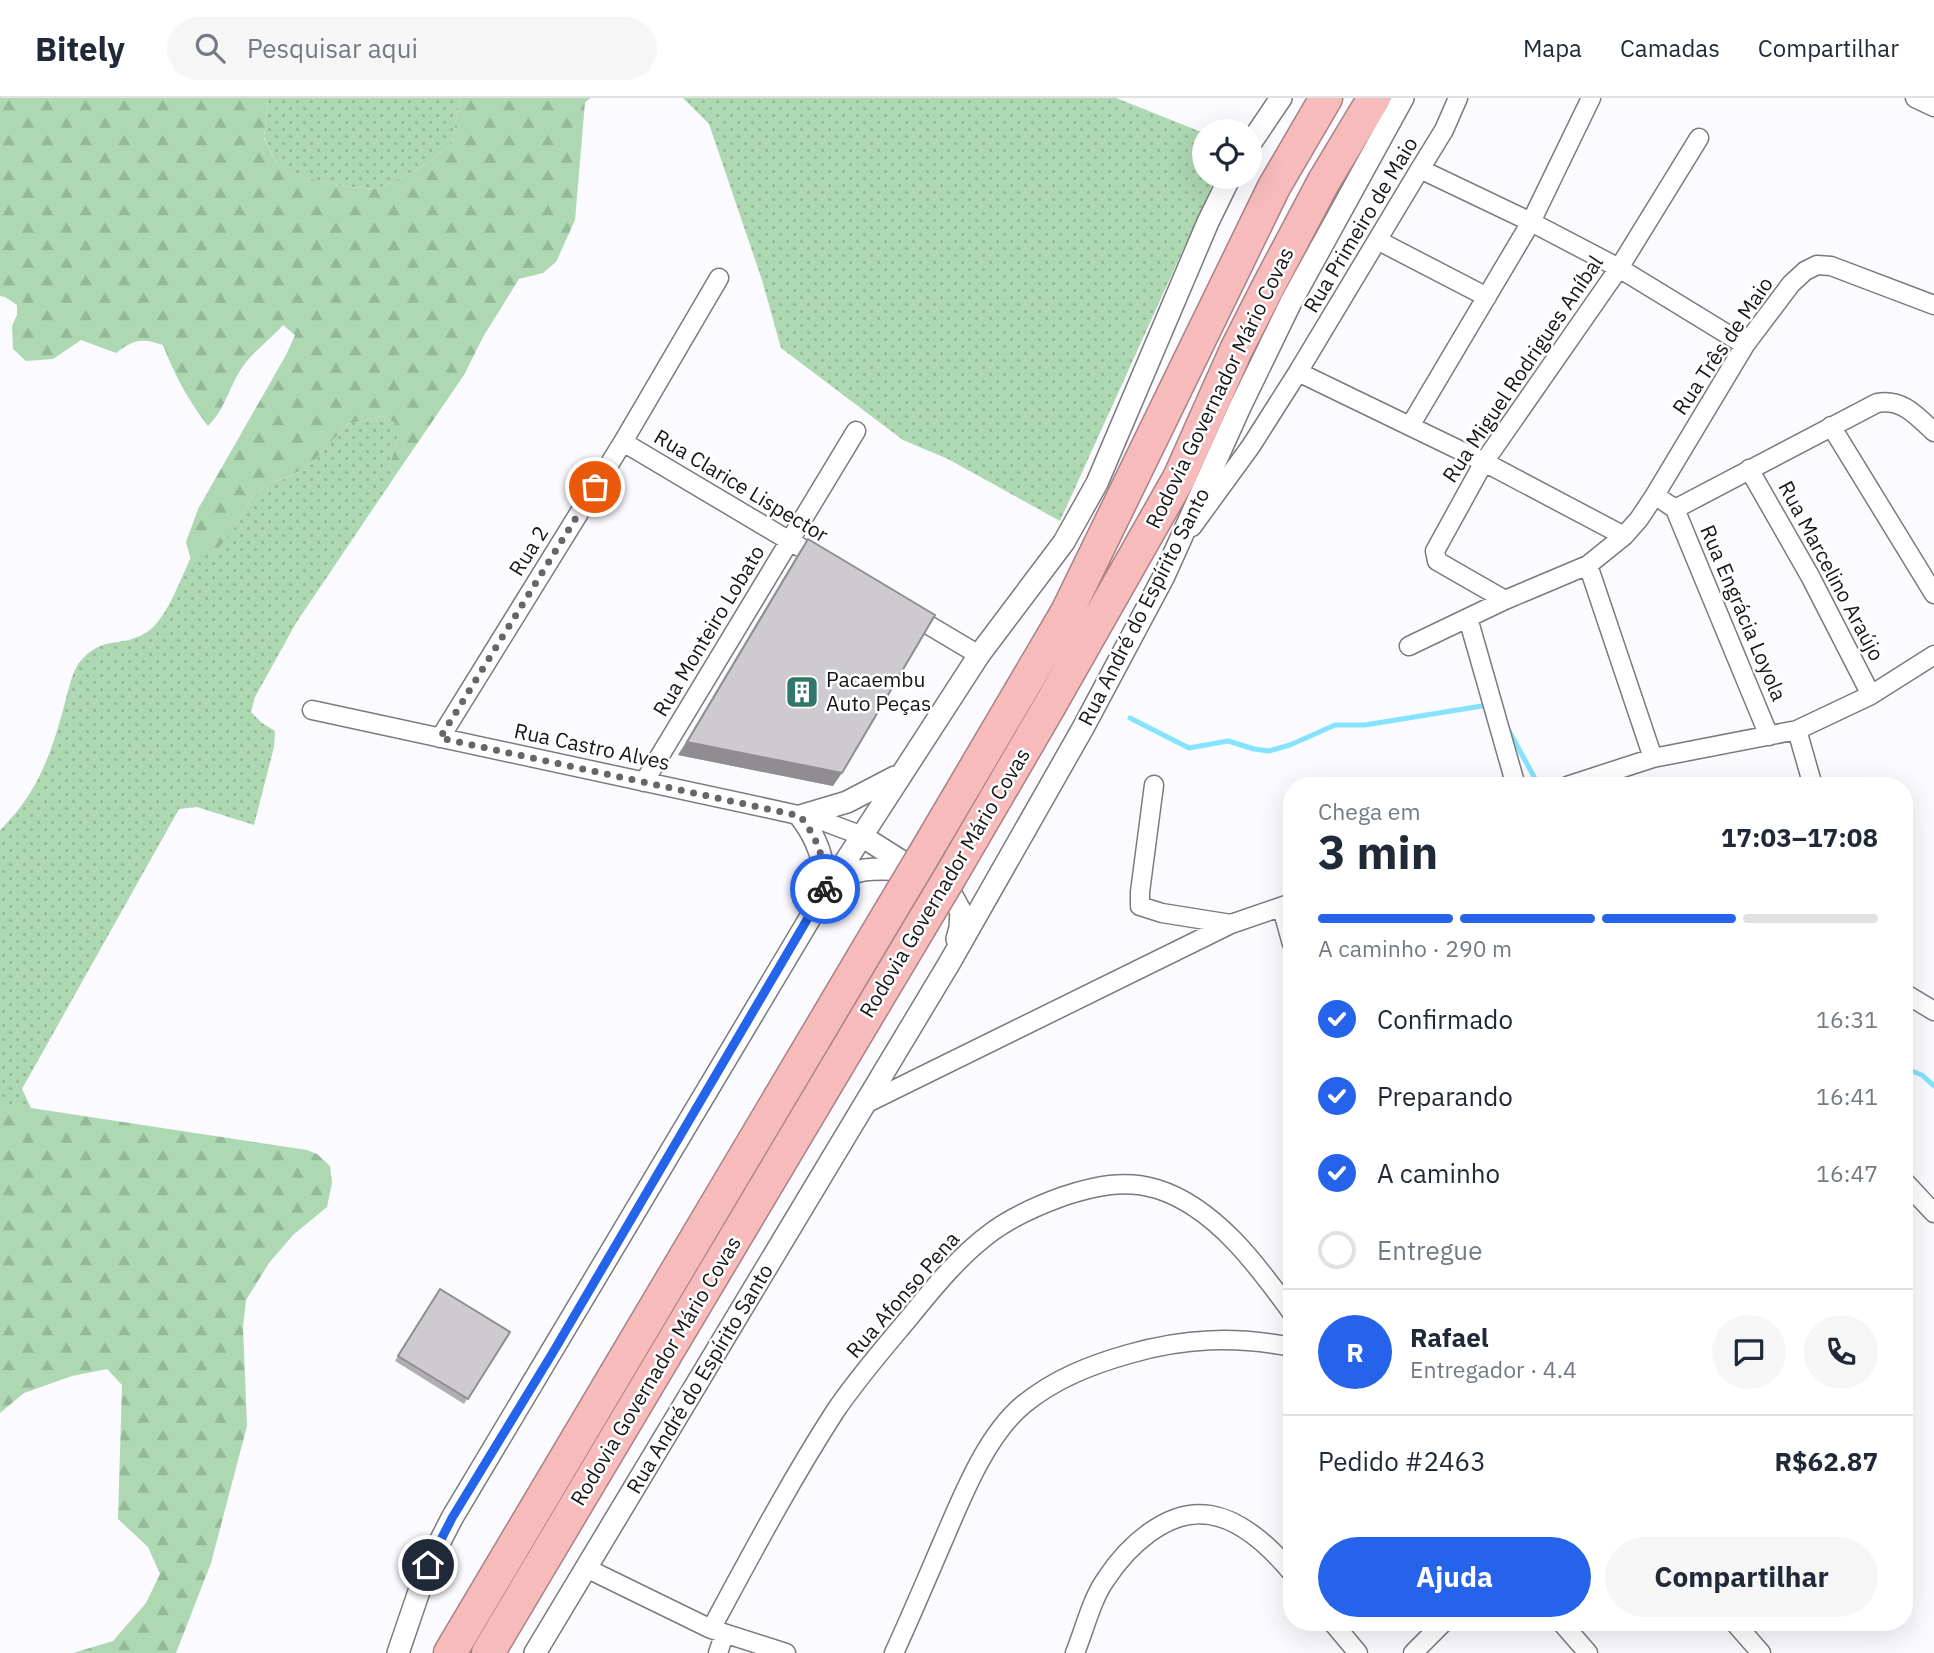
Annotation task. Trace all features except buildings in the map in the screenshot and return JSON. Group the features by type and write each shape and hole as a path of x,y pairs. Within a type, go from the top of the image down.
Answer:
{"highway":[{"name":"Rodovia Governador Mário Covas","path":"450,1653 1067,612 1268,199 1326,98"},
{"name":"Rodovia Governador Mário Covas","path":"488,1653 1049,708 1179,478 1264,296 1324,181 1374,98"}],"street":[{"path":"1262,126 1281,98"},
{"name":"Rua André do Espírito Santo","path":"535,1653 950,961 1083,728 1178,547 1264,354 1403,98"},
{"name":"Rua Primeiro de Maio","path":"1178,547 1251,446 1298,372 1444,130 1458,98"},
{"path":"1410,426 1531,222 1591,98"},
{"path":"1915,98 1934,107"},
{"name":"Rua Miguel Rodrigues Aníbal","path":"1505,600 1437,561 1435,551 1484,461 1619,268 1699,138"},
{"path":"1420,169 1619,268 1745,345"},
{"path":"398,1653 428,1565 452,1518 825,892 979,655 1016,603 1049,564 1081,513 1097,483 1224,189"},
{"path":"1378,241 1487,297"},
{"name":"Rua Três de Maio","path":"1409,646 1505,600 1588,565 1624,536 1655,495 1745,345 1791,284 1805,271 1817,265 1831,266 1934,305"},
{"name":"Rua 2","path":"440,738 623,442 719,278"},
{"path":"1298,372 1484,461 1624,536"},
{"path":"1655,495 1675,509 1866,408 1888,400 1914,412 1934,432"},
{"path":"1831,426 1934,594"},
{"name":"Rua Monteiro Lobato","path":"644,782 856,431"},
{"name":"Rua Clarice Lispector","path":"623,442 836,569"},
{"name":"Rua Marcelino Araújo","path":"1749,469 1810,576 1871,695"},
{"name":"Rua Engrácia Loyola","path":"1675,509 1769,736"},
{"path":"1588,565 1653,758"},
{"path":"896,605 979,655"},
{"path":"1468,618 1513,777"},
{"path":"1595,777 1653,758 1797,730 1871,695 1934,655"},
{"name":"Rua Castro Alves","path":"312,710 800,816 860,835"},
{"path":"1797,730 1810,777"},
{"path":"825,892 820,851 815,838 800,816 847,802 901,773"},
{"path":"1154,785 1140,906 1162,913 1231,925"},
{"path":"860,835 917,865 950,892 958,904 960,928 950,961"},
{"path":"825,892 838,879 855,871 917,865"},
{"path":"863,1105 1231,925 1283,907"},
{"path":"1913,998 1934,1011"},
{"name":"Rua Afonso Pena","path":"718,1653 717,1632 772,1516 834,1413 875,1359 960,1259 1015,1217 1094,1186 1125,1184 1158,1189 1194,1207 1225,1233 1283,1301"},
{"path":"1913,1191 1934,1213"},
{"path":"894,1653 973,1472 996,1437 1022,1406 1058,1380 1092,1364 1154,1346 1207,1339 1283,1346"},
{"path":"1075,1653 1104,1581 1129,1548 1156,1528 1187,1516 1209,1515 1230,1522 1253,1535 1283,1564"},
{"path":"586,1568 717,1632 786,1653"},
{"path":"1340,1631 1358,1653"},
{"path":"1413,1653 1435,1631"},
{"path":"1568,1631 1588,1653"},
{"path":"1742,1631 1761,1653"}],"green space":[{"path":"0,98 268,98 264,138 277,164 289,174 349,187 378,189 426,165 452,143 460,98 591,98 585,102 575,220 556,262 543,273 519,279 483,337 464,375 395,476 389,467 397,442 397,424 382,416 348,424 309,466 284,479 271,482 252,497 232,531 216,551 191,560 186,542 198,509 295,335 283,325 250,357 208,426 182,387 163,345 138,341 116,353 81,340 53,359 26,361 13,349 12,326 17,315 17,305 0,296"},
{"path":"268,98 460,98 452,143 426,165 378,189 349,187 288,174 277,164 264,137"},
{"path":"683,98 1116,98 1192,128 1192,189 1211,189 1060,521 948,459 903,440 781,348 762,280 709,124"},
{"path":"382,416 397,424 397,442 389,467 395,476 296,623 255,697 251,712 275,731 274,747 254,825 197,807 179,809 22,1089 31,1108 0,1108 0,830 23,804 39,776 52,747 76,668 87,654 102,645 135,638 152,628 172,600 191,557 232,531 252,497 271,482 284,479 309,466 348,424"},
{"path":"0,1108 31,1108 307,1150 317,1154 330,1166 332,1183 327,1207 293,1235 269,1263 246,1300 243,1327 247,1426 211,1563 176,1653 73,1653 113,1641 146,1603 160,1574 148,1547 118,1519 122,1385 107,1369 72,1376 24,1393 0,1413"}],"waterway":[{"path":"1130,718 1189,748 1228,741 1269,751 1290,745 1335,725 1365,725 1488,705"},
{"path":"1508,729 1534,777"},
{"path":"1913,1072 1922,1075 1934,1086"}],"way so far":[{"path":"595,487 440,738 800,816 815,838 820,851 824,865 825,889"}],"place":[{"name":"Pacaembu Auto Peças","path":"802,692"}],"route":[{"path":"428,1565 452,1518 552,1354 825,889"}]}
